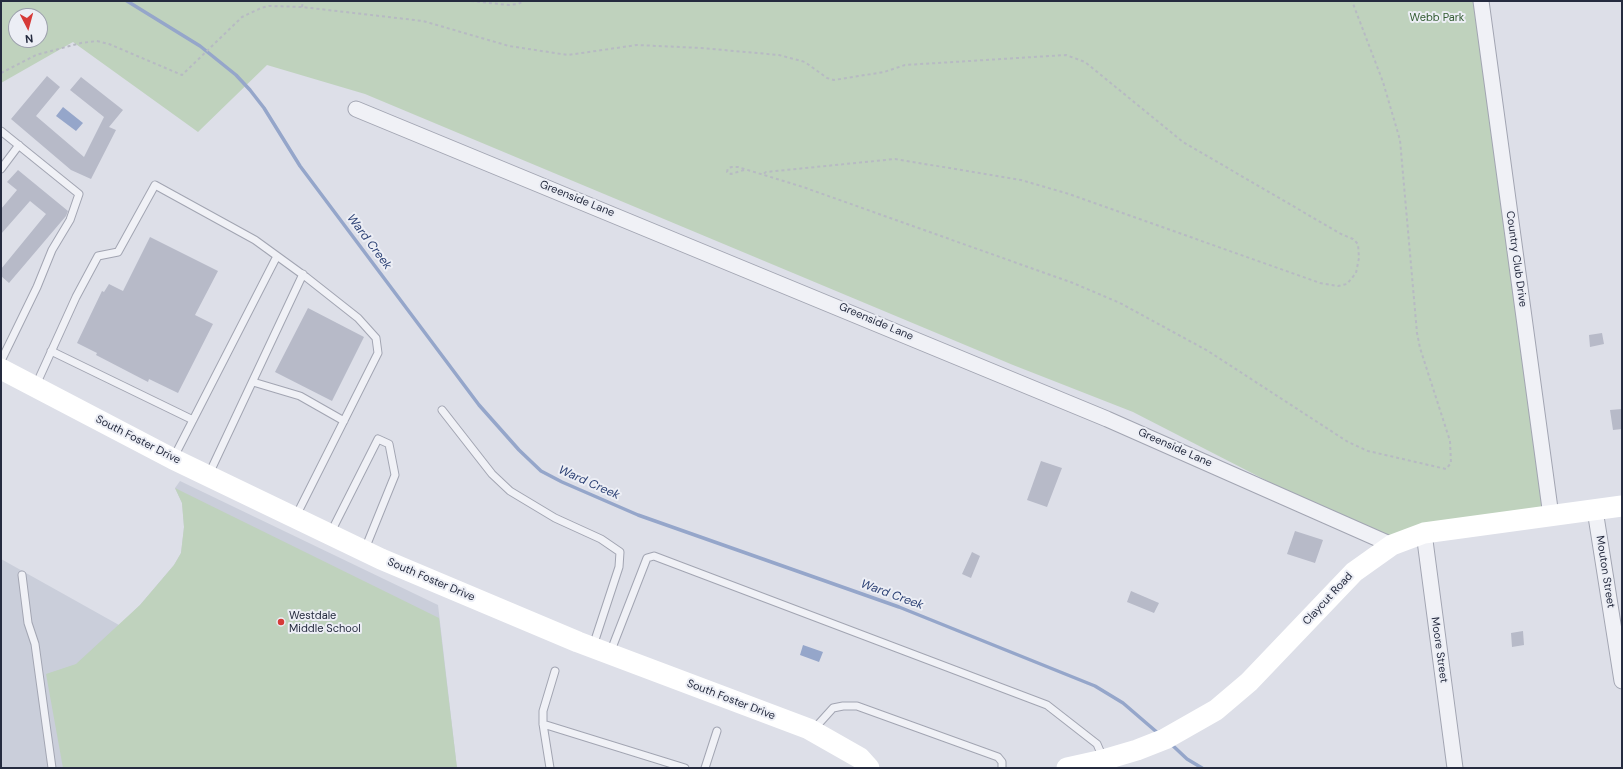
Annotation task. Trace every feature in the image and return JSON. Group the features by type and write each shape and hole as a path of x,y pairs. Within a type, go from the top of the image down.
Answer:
{"street":[{"name":"Country Club Drive","path":"1481,1 1551,516"},
{"name":"Greenside Lane","path":"356,108 1100,416 1392,545"},
{"name":"South Foster Drive","path":"1,369 173,459 364,551 601,651 812,731 860,758 869,768"},
{"name":"Claycut Road","path":"1067,768 1099,763 1137,750 1189,726 1216,710 1249,682 1354,572 1392,545 1424,533 1622,506"},
{"name":"Mouton Street","path":"1595,510 1622,681"},
{"name":"Moore Street","path":"1424,533 1455,768"}],"lane":[{"path":"1,131 79,194 70,220 52,250 37,287 1,360"},
{"path":"1,169 19,145"},
{"path":"35,387 76,297 98,256 118,252 155,185 255,240 303,274 358,318 376,338 378,353 295,517"},
{"path":"173,459 277,256"},
{"path":"208,476 303,274"},
{"path":"51,351 193,420"},
{"path":"253,382 300,396 344,421"},
{"path":"442,410 492,474 510,491 555,518 601,539 620,552 619,567 601,651"},
{"path":"330,534 378,439 389,444 395,475 364,551"},
{"path":"601,651 647,558 654,556 1047,705 1097,744 1099,763"},
{"path":"22,576 28,623 35,644 52,768"},
{"path":"550,768 543,724 543,711 555,671"},
{"path":"812,731 833,708 857,706 998,757 1002,762 1002,768"},
{"path":"543,724 685,768"},
{"path":"704,768 717,731"}],"path":[{"path":"302,6 303,1"},
{"path":"471,1 509,5 524,1"},
{"path":"744,170 731,174 727,172 728,168 732,167 744,170 762,175 803,187 1073,283 1120,303 1208,351 1348,442 1368,451 1446,469 1451,464 1450,441 1420,348 1400,140 1383,82 1352,1"},
{"path":"1,73 40,54 81,43 97,41 109,44 179,75 185,74 226,31 242,17 261,8 302,6 423,21 509,46 568,55 637,45 700,48 779,55 804,62 827,78 834,80 884,72 905,65 1066,54 1085,62 1183,142 1341,234 1353,239 1358,244 1359,258 1356,273 1347,284 1338,286 1320,283 1069,194 1021,180 895,159 766,172 762,175"}],"shaded area":[{"name":"Westdale Middle School","path":"180,481 438,605 457,768 1,768 1,559 119,625 140,605 174,565 181,553 184,527 182,503 175,488"}],"green space":[{"name":"Webb Park","path":"1,1 1482,1 1551,516 1392,545 1133,412 1013,365 365,94 267,65 198,132 73,42 1,83"},
{"name":"Westdale Middle School","path":"175,488 439,618 457,768 63,768 46,674 76,664 140,605 174,565 181,553 184,527 182,503"}],"water":[{"path":"63,107 83,123 76,131 56,116"},
{"path":"803,645 823,652 819,662 800,655"}],"building":[{"path":"47,76 60,87 36,116 84,157 104,117 70,90 81,77 123,110 109,127 116,130 91,179 71,170 11,119"},
{"path":"18,170 68,211 66,216 9,283 1,276 1,269 46,214 30,201 1,234 1,209 17,190 7,182"},
{"path":"150,237 218,271 195,315 213,324 178,393 149,379 148,382 96,355 97,353 77,343 102,291 104,292 109,284 123,291"},
{"path":"308,308 364,337 332,401 275,372"},
{"path":"1602,333 1604,344 1590,347 1589,335"},
{"path":"1622,409 1622,429 1613,430 1610,410"},
{"path":"1041,461 1062,468 1047,507 1027,500"},
{"path":"1295,531 1323,540 1315,563 1287,554"},
{"path":"972,552 980,556 971,578 962,574"},
{"path":"1131,591 1159,603 1154,613 1127,602"},
{"path":"1523,631 1524,645 1512,647 1511,633"}],"waterway":[{"name":"Ward Creek","path":"127,1 200,46 236,75 250,90 264,108 300,166 479,405 519,450 541,471 562,482 638,515 899,607 1095,686 1123,703 1159,734"},
{"name":"Ward Creek","path":"1170,743 1187,759 1202,768"}],"place":[{"name":"Westdale Middle School","path":"281,622"}]}
